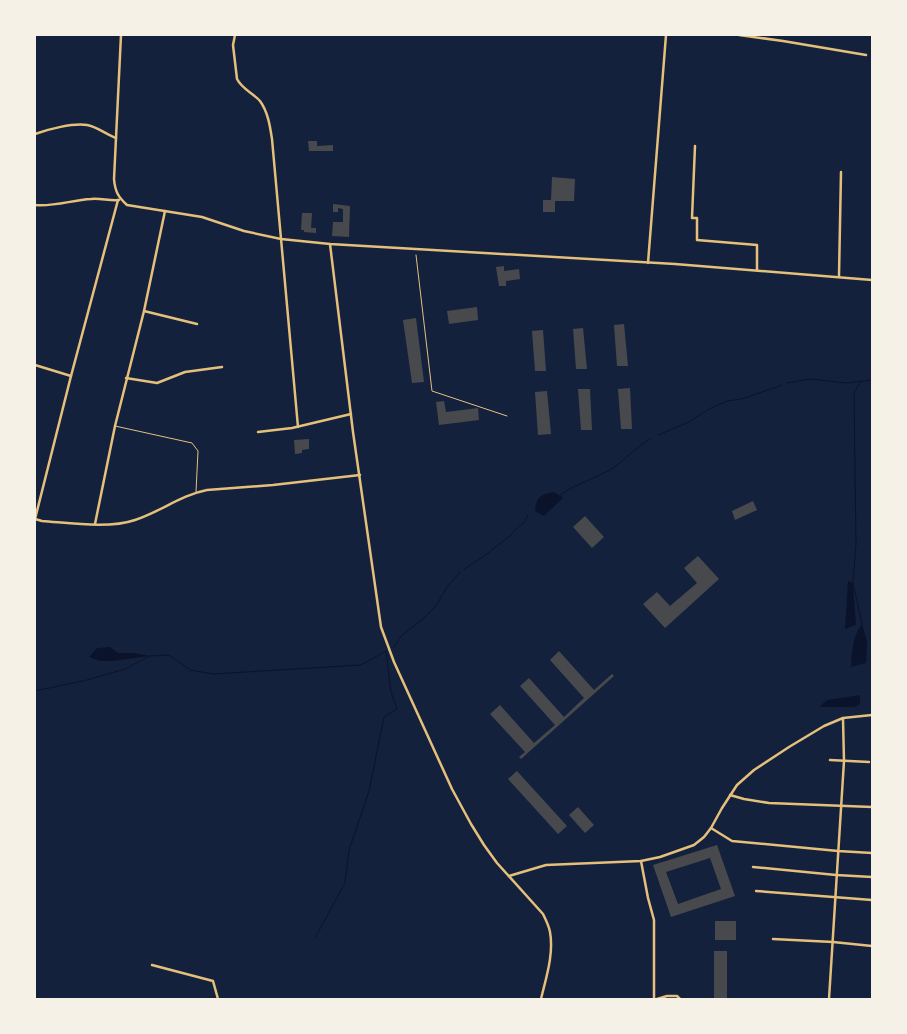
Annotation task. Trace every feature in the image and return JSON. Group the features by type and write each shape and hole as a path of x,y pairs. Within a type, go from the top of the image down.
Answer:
{"street":[{"path":"121,35 114,183 119,200 71,376 35,520 118,524 157,512 196,492 360,475"},
{"path":"235,35 233,45 239,84 260,102 270,126 298,427"},
{"path":"648,263 666,35"},
{"path":"739,35 866,56"},
{"path":"35,134 53,129 84,125 91,126 116,138"},
{"path":"695,146 692,218 697,218 697,240 758,245 757,270"},
{"path":"838,276 841,172"},
{"path":"35,205 46,206 92,199 119,200 127,204 202,217 244,231 281,239 330,244 675,264 872,280"},
{"path":"95,524 115,426 144,310 165,211"},
{"path":"330,244 351,414 381,627 394,662 452,789 484,845 497,863 543,914 550,932 551,946 542,999"},
{"path":"144,310 197,324"},
{"path":"35,366 71,376"},
{"path":"126,378 157,383 185,372 222,367"},
{"path":"258,432 298,427 351,414"},
{"path":"509,876 546,865 641,861 660,857 694,845 711,828 737,785 754,770 824,726 843,718 872,715"},
{"path":"829,999 844,761 843,718"},
{"path":"830,760 869,762"},
{"path":"730,795 744,800 769,803 872,807"},
{"path":"711,828 732,841 872,853"},
{"path":"641,861 654,920 656,999 667,996 677,996 680,999"},
{"path":"753,867 872,877"},
{"path":"756,891 872,900"},
{"path":"772,939 872,946"},
{"path":"152,965 213,981 218,999"}],"lane":[{"path":"416,256 432,391 507,416"},
{"path":"115,426 192,443 198,451 196,492"}],"water":[{"path":"554,492 563,498 544,516 535,511 540,497"},
{"path":"848,581 853,583 856,625 845,629"},
{"path":"862,624 867,641 866,663 851,667 854,639"},
{"path":"110,647 118,653 150,656 113,661 100,661 89,657 97,648"},
{"path":"860,695 860,704 854,707 819,707 827,700"}],"building":[{"path":"308,141 317,141 317,146 333,145 333,151 309,151"},
{"path":"552,177 575,179 574,201 555,201 555,212 543,212 543,200 551,200"},
{"path":"333,204 350,206 349,237 332,236 333,222 343,222 343,209 338,208 338,212 333,212"},
{"path":"302,213 312,213 311,228 316,228 316,233 301,230"},
{"path":"504,266 504,271 519,269 520,279 506,281 506,286 499,286 496,267"},
{"path":"477,307 478,320 449,324 447,311"},
{"path":"416,318 424,382 412,383 403,320"},
{"path":"624,324 628,366 617,366 614,325"},
{"path":"583,328 587,369 576,369 573,329"},
{"path":"543,330 546,371 535,371 532,331"},
{"path":"630,388 632,429 621,429 618,389"},
{"path":"578,389 590,389 592,430 581,430"},
{"path":"547,391 551,434 538,435 535,392"},
{"path":"444,401 446,412 478,408 479,420 439,425 436,402"},
{"path":"309,439 309,449 295,454 294,440"},
{"path":"753,501 757,510 735,520 732,511"},
{"path":"585,516 604,537 592,548 573,527"},
{"path":"698,556 719,579 665,628 643,604 657,592 670,606 697,583 684,568"},
{"path":"559,651 594,690 612,674 614,676 521,759 519,757 525,752 490,714 500,705 534,743 555,725 520,686 529,678 564,717 584,698 550,660"},
{"path":"517,771 567,826 558,834 508,779"},
{"path":"578,807 594,825 585,833 569,815"},
{"path":"717,845 735,896 671,917 653,865","holes":["710,858 721,889 678,904 666,872"]},
{"path":"715,921 736,921 736,940 715,940"},
{"path":"714,951 727,951 727,999 714,999"}],"waterway":[{"path":"787,383 810,379 847,383 872,380"},
{"path":"861,381 854,393 856,544 853,583 862,624"},
{"path":"658,435 687,423 711,408 727,401 742,399 782,385"},
{"path":"560,495 616,466 650,439"},
{"path":"464,569 511,535 524,523 528,515"},
{"path":"393,647 400,637 436,606 448,585 460,573"},
{"path":"35,691 87,680 125,669 150,656 169,655 190,670 213,674 361,665 386,651 391,692 397,709 384,717 369,791 349,850 345,883 315,938"}]}
